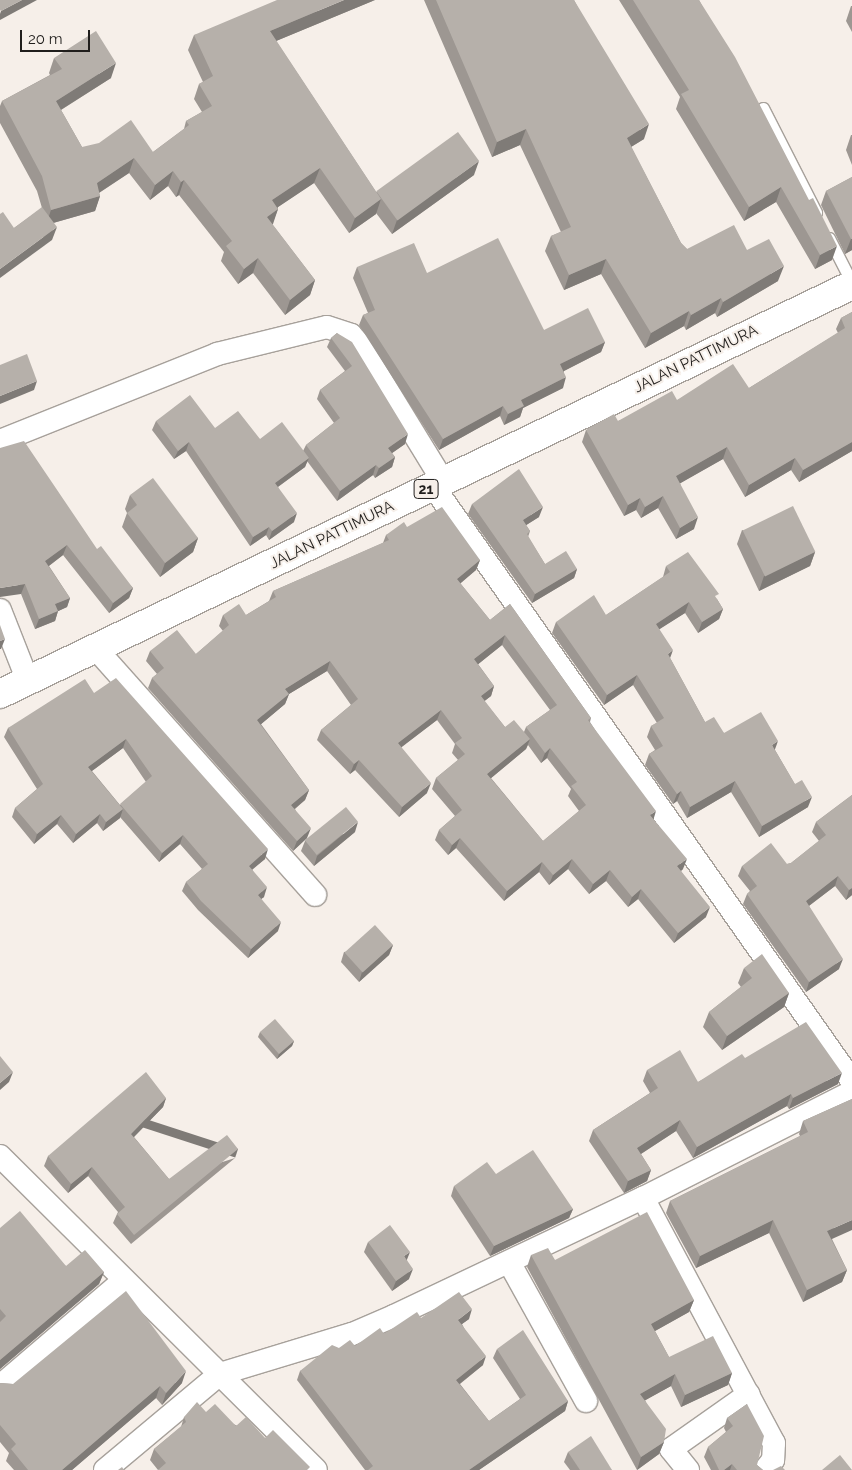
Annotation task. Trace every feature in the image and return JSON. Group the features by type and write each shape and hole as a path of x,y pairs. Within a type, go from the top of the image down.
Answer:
{"highway":[{"name":"JALAN PATTIMURA","path":"0,694 97,650 438,483 852,284"}],"street":[{"path":"0,441 217,354 327,327 351,335 359,344 438,483 852,1081"},
{"path":"0,610 28,681"},
{"path":"97,650 315,895"},
{"path":"105,1470 220,1374 352,1334 643,1198 852,1092"},
{"path":"0,1156 316,1470"},
{"path":"643,1198 774,1443 773,1460 765,1470"},
{"path":"509,1262 586,1401"},
{"path":"0,1386 124,1280"},
{"path":"688,1470 671,1449 749,1394"}],"lane":[{"path":"763,108 852,284"}],"building":[{"path":"0,0 22,0 1,11"},
{"path":"277,0 344,0 270,31 381,199 355,218 320,168 272,200 278,209 267,217 315,280 290,300 258,258 244,269 226,246 232,241 184,180 181,182 173,171 155,185 134,158 97,183 100,196 51,210 42,176 2,101 62,69 54,58 96,31 116,63 56,101 82,147 99,143 131,120 153,152 189,125 186,121 212,106 199,84 213,76 194,35"},
{"path":"436,0 574,0 649,124 627,138 681,243 687,249 734,225 747,250 769,239 784,266 723,302 721,298 691,315 689,311 651,333 606,259 569,275 551,236 571,227 526,129 497,142"},
{"path":"633,0 699,0 735,57 809,200 813,198 837,246 820,255 781,187 749,207 681,94 689,90"},
{"path":"458,132 479,161 397,220 376,191"},
{"path":"852,177 852,239 851,239 826,191"},
{"path":"42,207 57,227 0,269 0,214 3,212 14,228"},
{"path":"498,238 544,330 588,308 605,342 560,364 566,377 521,400 524,406 508,414 503,406 443,439 363,315 375,310 357,267 414,243 427,273"},
{"path":"852,312 852,442 803,470 795,458 749,485 727,447 676,476 698,517 680,528 663,496 645,507 640,498 628,505 586,430 614,414 618,421 672,391 677,400 733,364 749,388 845,328 841,318"},
{"path":"337,333 352,342 408,434 388,448 395,457 379,468 376,465 340,491 306,445 340,418 320,390 352,366 331,338"},
{"path":"27,354 37,381 0,396 0,365"},
{"path":"190,395 215,428 238,411 260,439 282,422 309,458 275,483 297,513 272,531 269,527 253,537 189,442 178,451 156,421"},
{"path":"24,441 97,549 101,546 133,588 113,603 67,545 45,561 70,598 55,604 58,611 39,619 25,584 0,588 0,448"},
{"path":"519,469 543,507 523,520 530,531 527,534 545,564 566,551 577,569 535,594 472,504"},
{"path":"153,478 198,538 165,563 127,513 137,505 130,495"},
{"path":"793,506 815,552 765,576 743,531"},
{"path":"442,507 480,560 457,579 490,620 510,604 591,718 588,720 656,811 650,815 687,859 677,866 710,907 678,933 641,889 632,897 610,870 593,884 572,859 553,875 542,862 507,891 460,838 452,845 439,830 462,810 436,778 465,754 455,743 462,738 441,710 398,743 431,783 402,807 359,760 354,764 321,730 358,699 330,661 285,689 289,694 257,720 309,790 291,805 311,828 297,841 152,678 164,668 150,651 177,630 196,654 229,625 223,615 239,604 246,615 276,597 273,591 389,540 386,535 404,522 407,527","holes":["505,635 557,705 526,727 545,753 550,748 577,782 571,786 586,805 543,841 487,774 530,739 514,720 505,727 481,696 494,686 474,659"]},
{"path":"688,552 719,594 715,596 723,609 702,622 689,602 656,624 673,650 668,654 705,722 714,717 724,733 761,712 778,741 772,745 795,784 802,780 812,797 762,826 735,781 690,807 681,791 677,794 649,754 663,746 651,726 664,718 637,675 607,695 556,622 594,595 606,615 670,572 666,566"},
{"path":"0,625 5,639 0,641"},
{"path":"116,678 268,849 249,866 267,887 258,895 281,922 251,949 201,901 186,882 208,864 183,835 162,853 120,804 152,776 126,739 88,767 123,809 106,822 100,814 76,834 61,815 37,834 15,808 43,784 8,728 85,679 94,693"},
{"path":"852,795 852,888 849,890 838,876 806,901 843,959 809,982 747,894 757,886 742,866 771,843 787,864 791,863 826,835 816,822"},
{"path":"346,807 358,822 317,855 305,840"},
{"path":"375,925 393,945 363,972 345,952"},
{"path":"762,954 789,993 727,1036 709,1012 752,978 744,968"},
{"path":"275,1019 294,1041 279,1054 260,1032"},
{"path":"806,1022 842,1073 793,1098 791,1094 697,1147 680,1120 637,1148 651,1170 628,1181 593,1130 658,1088 647,1070 680,1050 698,1082 742,1054 745,1058"},
{"path":"0,1056 13,1072 0,1083"},
{"path":"146,1072 166,1098 131,1134 169,1179 227,1135 238,1149 134,1235 117,1214 125,1207 92,1167 71,1184 48,1156"},
{"path":"852,1099 852,1220 827,1231 847,1270 807,1290 773,1220 700,1256 670,1201 808,1132 803,1121"},
{"path":"533,1150 573,1209 494,1246 454,1186 487,1162 496,1174"},
{"path":"20,1211 66,1266 85,1250 104,1272 0,1360 0,1322 6,1316 0,1309 0,1228"},
{"path":"647,1212 694,1300 651,1324 669,1357 713,1336 732,1373 685,1395 675,1374 640,1394 666,1429 664,1442 641,1457 531,1255 548,1248 555,1260"},
{"path":"390,1225 410,1252 404,1256 413,1269 396,1281 368,1242"},
{"path":"126,1291 186,1371 166,1393 160,1386 62,1470 28,1470 11,1449 16,1444 0,1425 0,1383 13,1384"},
{"path":"459,1292 472,1309 458,1320 486,1356 456,1380 489,1421 526,1395 497,1349 523,1330 568,1401 469,1470 368,1470 373,1466 300,1371 332,1345 339,1348 350,1340 355,1346 380,1328 384,1334 417,1312 421,1318"},
{"path":"197,1402 206,1412 215,1404 236,1426 246,1417 265,1438 273,1430 310,1467 307,1470 158,1470 166,1463 154,1449 186,1422 184,1417"},
{"path":"747,1404 764,1436 757,1465 763,1470 737,1470 732,1464 724,1470 719,1470 708,1447 733,1426 727,1418"},
{"path":"591,1436 612,1470 580,1470 568,1452"},
{"path":"840,1455 852,1470 822,1470"},
{"path":"781,1466 785,1470 773,1470"}]}
